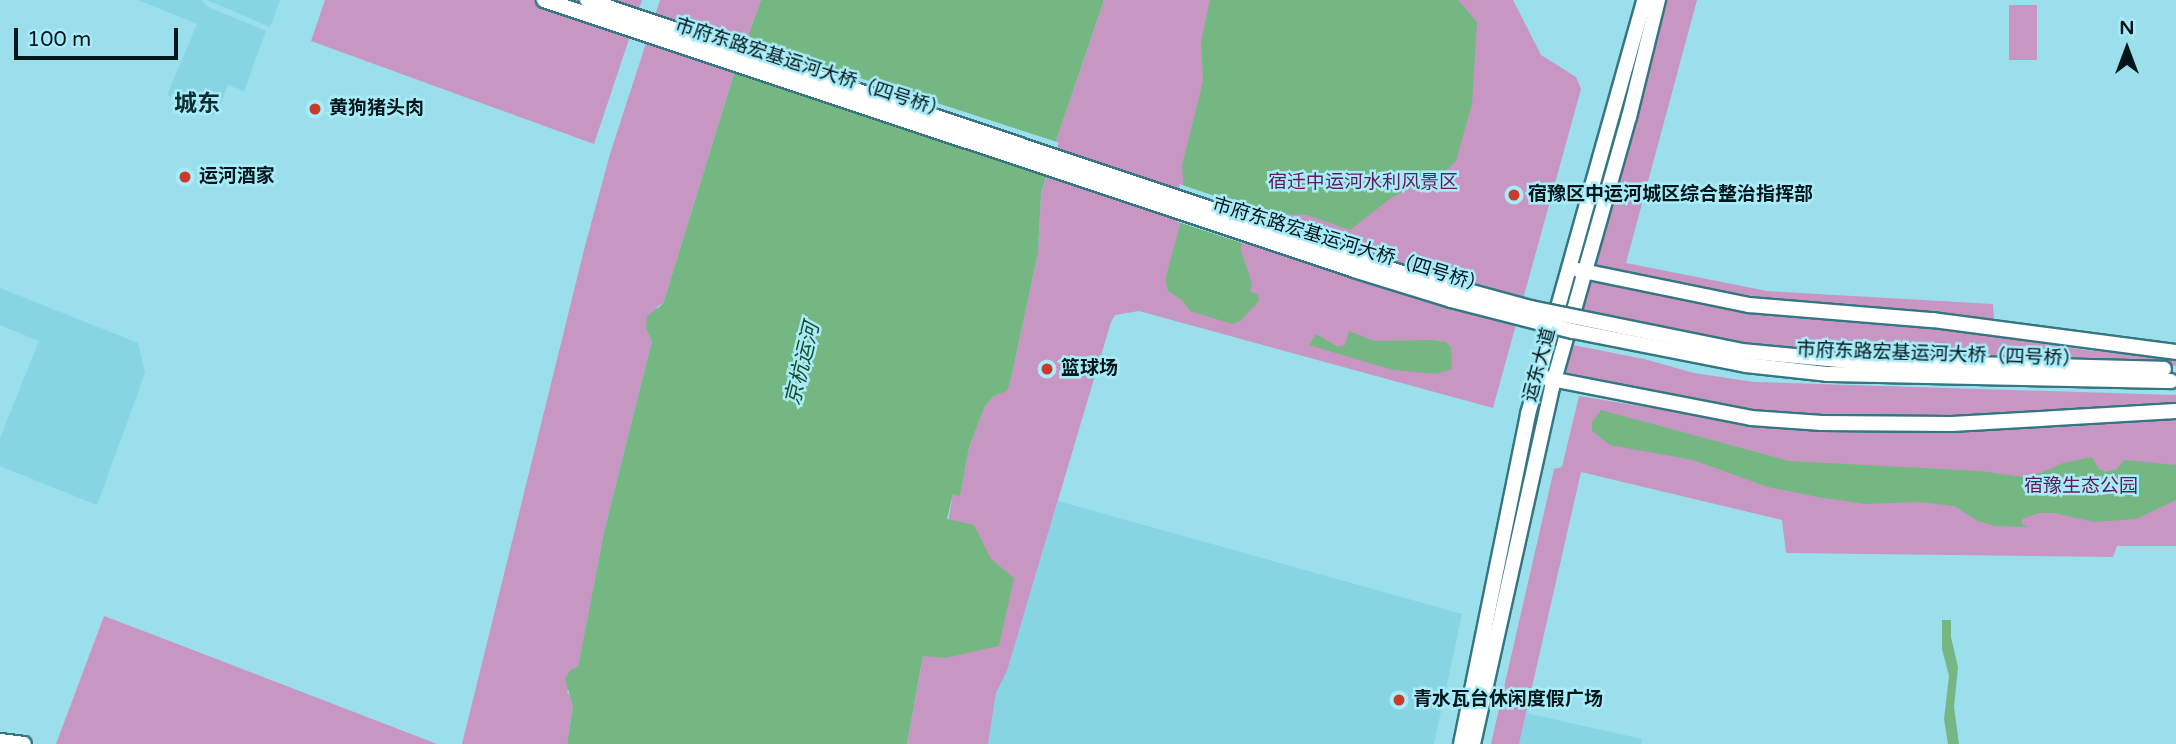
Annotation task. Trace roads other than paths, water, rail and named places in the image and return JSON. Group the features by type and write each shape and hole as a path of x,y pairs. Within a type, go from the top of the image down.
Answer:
{"main road":[{"name":"市府东路宏基运河大桥（四号桥）","path":"544,0 1354,270 1451,300 1573,331 1746,365 1827,374 2172,375"},
{"name":"市府东路宏基运河大桥（四号桥）","path":"587,0 1402,273 1531,308 1742,351 1847,361 2172,375"},
{"name":"运东大道","path":"1461,744 1538,376 1644,0"},
{"name":"运东大道","path":"1473,744 1554,380 1658,0"},
{"path":"1569,267 1585,273 1749,305 1933,320 2176,352"},
{"path":"1538,376 1751,418 1822,423 1952,424 2176,411"},
{"path":"0,741 24,744"}],"water":[{"name":"京杭运河","path":"761,0 1104,0 1057,138 1041,195 1038,253 1011,379 1007,391 994,396 985,406 969,448 960,496 953,494 947,519 974,525 991,559 1014,578 999,646 945,658 923,656 907,744 567,744 573,706 565,679 570,670 578,667 604,532 652,341 646,329 647,316 663,304 733,77"},
{"path":"1210,0 1458,0 1477,22 1472,104 1456,161 1448,169 1391,198 1350,230 1307,215 1284,214 1256,219 1242,240 1241,251 1252,283 1250,291 1258,295 1259,301 1240,321 1232,324 1190,311 1182,300 1168,291 1165,280 1185,207 1182,165 1203,81 1201,41"},
{"path":"1349,331 1374,341 1445,342 1451,347 1452,369 1436,374 1393,370 1309,345 1316,334 1338,347 1345,345"},
{"path":"1601,410 1789,461 1980,471 2022,477 2032,477 2063,463 2092,457 2099,469 2106,472 2117,469 2124,460 2176,465 2176,500 2136,519 2094,522 2054,513 2039,513 2022,519 2022,524 2028,527 1995,526 1978,521 1954,506 1920,502 1865,504 1818,497 1768,487 1693,460 1610,445 1592,431 1592,422"},
{"path":"1942,620 1951,620 1951,637 1958,667 1954,707 1959,744 1948,744 1944,719 1949,676 1942,649"}],"place":[{"name":"黄狗猪头肉","path":"315,109"},
{"name":"运河酒家","path":"185,177"},
{"name":"宿豫区中运河城区综合整治指挥部","path":"1514,195"},
{"name":"篮球场","path":"1047,369"},
{"name":"青水瓦台休闲度假广场","path":"1399,700"}],"district":[{"name":"城东","path":"197,104"}],"park label":[{"name":"宿迁中运河水利风景区","path":"1363,183"},
{"name":"宿豫生态公园","path":"2081,487"}]}
